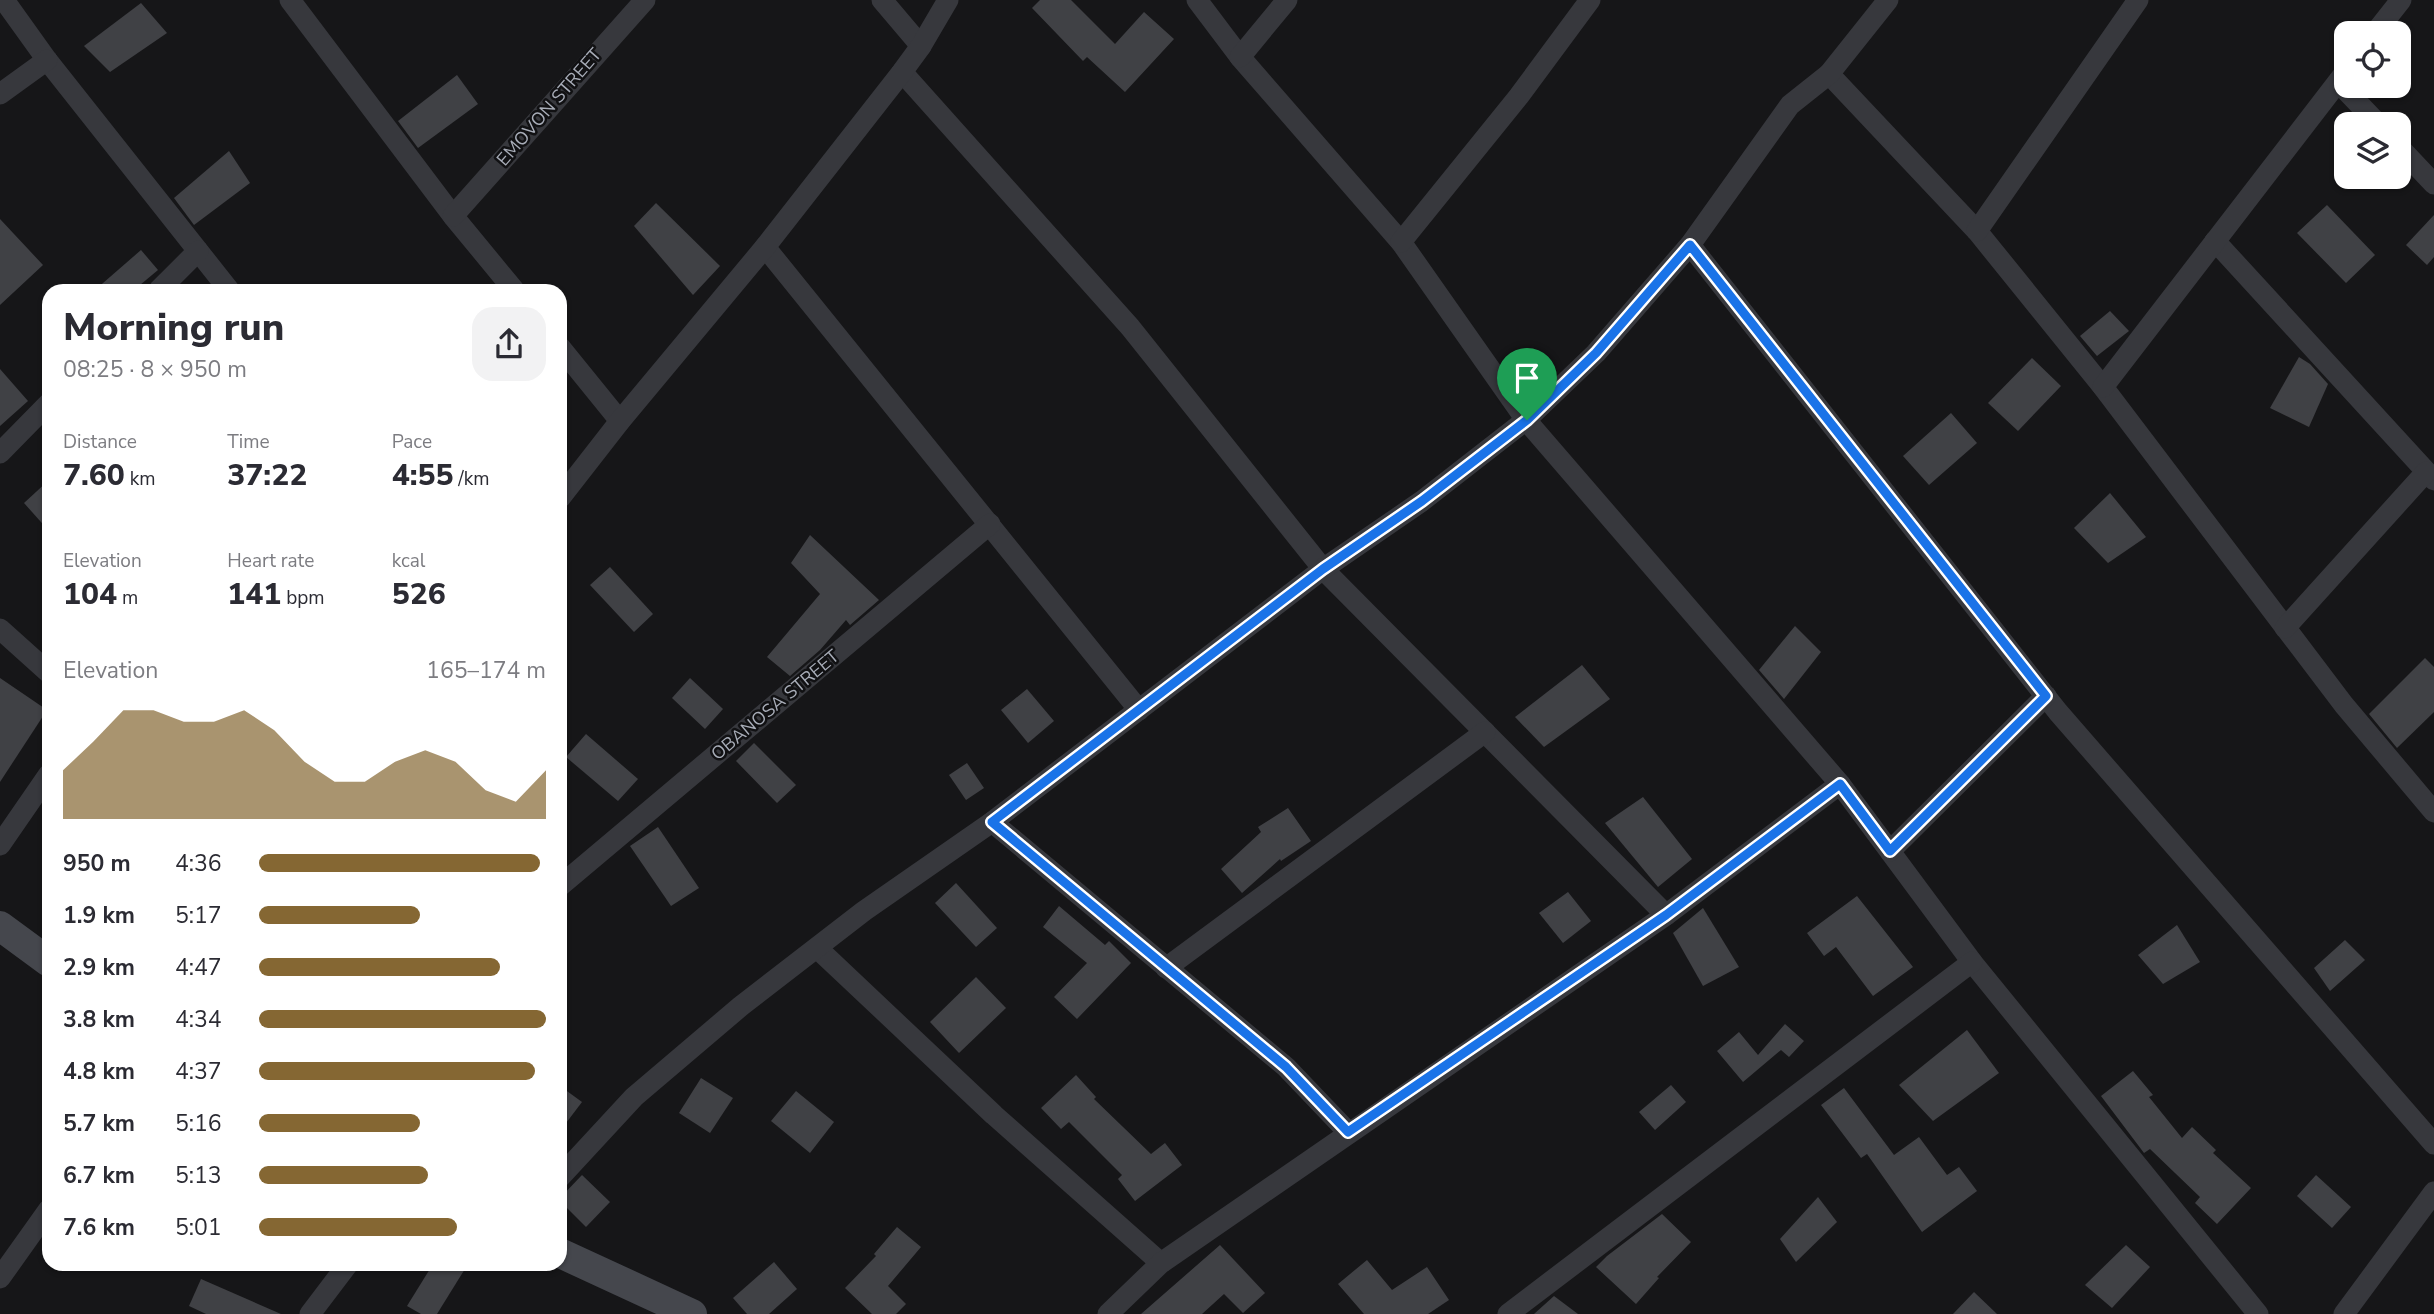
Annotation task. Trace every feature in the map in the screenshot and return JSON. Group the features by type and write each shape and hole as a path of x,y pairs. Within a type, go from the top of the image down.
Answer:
{"street":[{"path":"4,0 47,60 224,284"},
{"path":"290,0 453,216 509,284"},
{"name":"EMOVON STREET","path":"453,216 645,0"},
{"path":"882,0 921,46"},
{"path":"567,489 765,247 902,72 948,0"},
{"path":"1196,0 1240,57 1401,242 1527,420 1840,784 1972,962 2258,1314"},
{"path":"1240,57 1287,0"},
{"path":"1401,242 1519,96 1590,0"},
{"path":"567,1170 635,1097 741,1006 864,911 992,822 1323,569 1422,501 1527,420 1596,353 1690,245 1790,105 1829,74 1888,0"},
{"path":"1977,231 2138,0"},
{"path":"2384,21 2401,0"},
{"path":"0,94 47,60"},
{"path":"902,72 1130,327 1323,569 1666,915"},
{"path":"1829,74 1977,231 2103,387 2344,705 2434,812"},
{"path":"2103,387 2334,86"},
{"path":"2411,160 2434,184"},
{"path":"2216,241 2430,476 2285,628"},
{"path":"1690,245 2046,696 2434,1144"},
{"path":"765,247 1139,710"},
{"path":"165,284 198,251"},
{"path":"567,356 620,421"},
{"path":"0,453 42,410"},
{"name":"OBANOSA STREET","path":"567,880 990,524"},
{"path":"0,629 42,667"},
{"path":"1890,851 2046,696"},
{"path":"1166,968 1485,732"},
{"path":"0,845 42,784"},
{"path":"1108,1314 1161,1263 1666,915 1840,784"},
{"path":"992,822 1286,1067 1348,1132"},
{"path":"0,926 42,957"},
{"path":"817,948 994,1115 1161,1263"},
{"path":"1508,1314 1972,962"},
{"path":"2344,1314 2434,1192"},
{"path":"0,1278 42,1219"},
{"path":"567,1256 692,1314"},
{"path":"310,1314 343,1271"}],"building":[{"path":"1040,0 1071,0 1115,44 1144,12 1174,39 1125,92 1087,57 1083,61 1032,8"},
{"path":"141,3 167,33 110,72 84,46"},
{"path":"457,75 478,104 418,148 398,121"},
{"path":"229,151 250,183 194,225 174,198"},
{"path":"656,203 720,266 693,295 634,226"},
{"path":"2327,205 2375,255 2346,283 2297,233"},
{"path":"2434,215 2434,257 2427,265 2406,245"},
{"path":"0,219 43,265 0,305"},
{"path":"141,250 158,270 141,284 102,284"},
{"path":"2110,311 2129,331 2097,356 2080,336"},
{"path":"2299,357 2310,364 2328,384 2309,427 2270,408"},
{"path":"2032,358 2061,386 2018,431 1988,403"},
{"path":"0,369 28,401 0,426"},
{"path":"1951,413 1977,443 1929,485 1903,456"},
{"path":"42,486 42,523 24,503"},
{"path":"2110,493 2146,537 2108,563 2074,528"},
{"path":"810,535 879,600 850,625 846,620 820,650 790,676 767,657 820,594 791,563"},
{"path":"610,567 653,614 634,632 590,585"},
{"path":"1795,626 1821,652 1784,699 1759,670"},
{"path":"2425,658 2434,667 2434,712 2397,748 2369,714"},
{"path":"1582,665 1610,699 1544,747 1515,717"},
{"path":"0,678 42,707 42,718 0,782"},
{"path":"690,678 723,709 705,729 672,698"},
{"path":"1027,689 1054,721 1028,743 1001,710"},
{"path":"586,734 638,779 618,801 567,756"},
{"path":"754,743 796,785 777,803 736,761"},
{"path":"967,763 984,788 966,800 949,775"},
{"path":"1643,797 1692,859 1658,887 1605,823"},
{"path":"1288,808 1311,841 1281,861 1280,859 1242,893 1221,869 1261,832 1258,827"},
{"path":"658,827 699,888 671,906 630,846"},
{"path":"956,883 997,928 976,947 935,903"},
{"path":"1568,892 1591,921 1563,943 1539,913"},
{"path":"1857,896 1913,967 1873,996 1836,947 1824,956 1807,933"},
{"path":"1059,906 1105,945 1109,941 1131,963 1077,1019 1054,997 1087,963 1043,927"},
{"path":"1703,908 1739,967 1703,986 1673,933"},
{"path":"2177,925 2200,962 2163,984 2138,955"},
{"path":"2345,940 2365,960 2330,991 2314,968"},
{"path":"976,977 1006,1008 959,1053 930,1022"},
{"path":"1785,1024 1804,1041 1789,1057 1781,1050 1743,1082 1717,1051 1739,1032 1758,1055"},
{"path":"1967,1030 1999,1073 1933,1121 1899,1085"},
{"path":"2133,1071 2153,1095 2149,1097 2182,1138 2192,1127 2216,1150 2213,1153 2251,1188 2217,1224 2195,1203 2200,1197 2150,1149 2144,1153 2101,1096"},
{"path":"1076,1075 1096,1097 1094,1099 1151,1154 1165,1143 1182,1165 1135,1201 1118,1179 1122,1175 1069,1122 1061,1129 1041,1108"},
{"path":"701,1078 733,1098 710,1133 679,1113"},
{"path":"1671,1085 1686,1102 1655,1130 1639,1112"},
{"path":"1844,1088 1894,1155 1919,1137 1947,1175 1959,1167 1977,1191 1922,1232 1867,1154 1861,1158 1821,1105"},
{"path":"567,1091 582,1102 567,1122"},
{"path":"796,1091 834,1122 810,1153 771,1121"},
{"path":"582,1175 610,1202 586,1227 567,1208 567,1191"},
{"path":"2316,1175 2351,1207 2332,1228 2297,1196"},
{"path":"1818,1197 1837,1222 1796,1262 1780,1239"},
{"path":"1662,1214 1691,1242 1657,1277 1659,1278 1636,1304 1596,1267"},
{"path":"897,1227 921,1247 888,1286 906,1304 896,1314 872,1314 845,1288 876,1256 874,1254"},
{"path":"1220,1245 1265,1293 1243,1313 1224,1294 1202,1314 1141,1314"},
{"path":"2126,1245 2150,1267 2112,1308 2085,1285"},
{"path":"1367,1260 1392,1290 1427,1267 1449,1300 1428,1314 1364,1314 1338,1284"},
{"path":"774,1262 797,1289 769,1314 747,1314 733,1298"},
{"path":"429,1271 464,1271 437,1314 421,1314 407,1306"},
{"path":"201,1279 281,1314 206,1314 189,1306"},
{"path":"1974,1292 1997,1314 1953,1314"},
{"path":"1554,1296 1578,1314 1534,1314"}],"route":[{"path":"1690,245 2046,696 1890,851 1840,784 1666,915 1348,1132 1286,1067 992,822 1323,569 1422,501 1527,420 1596,353 1690,245"}]}
